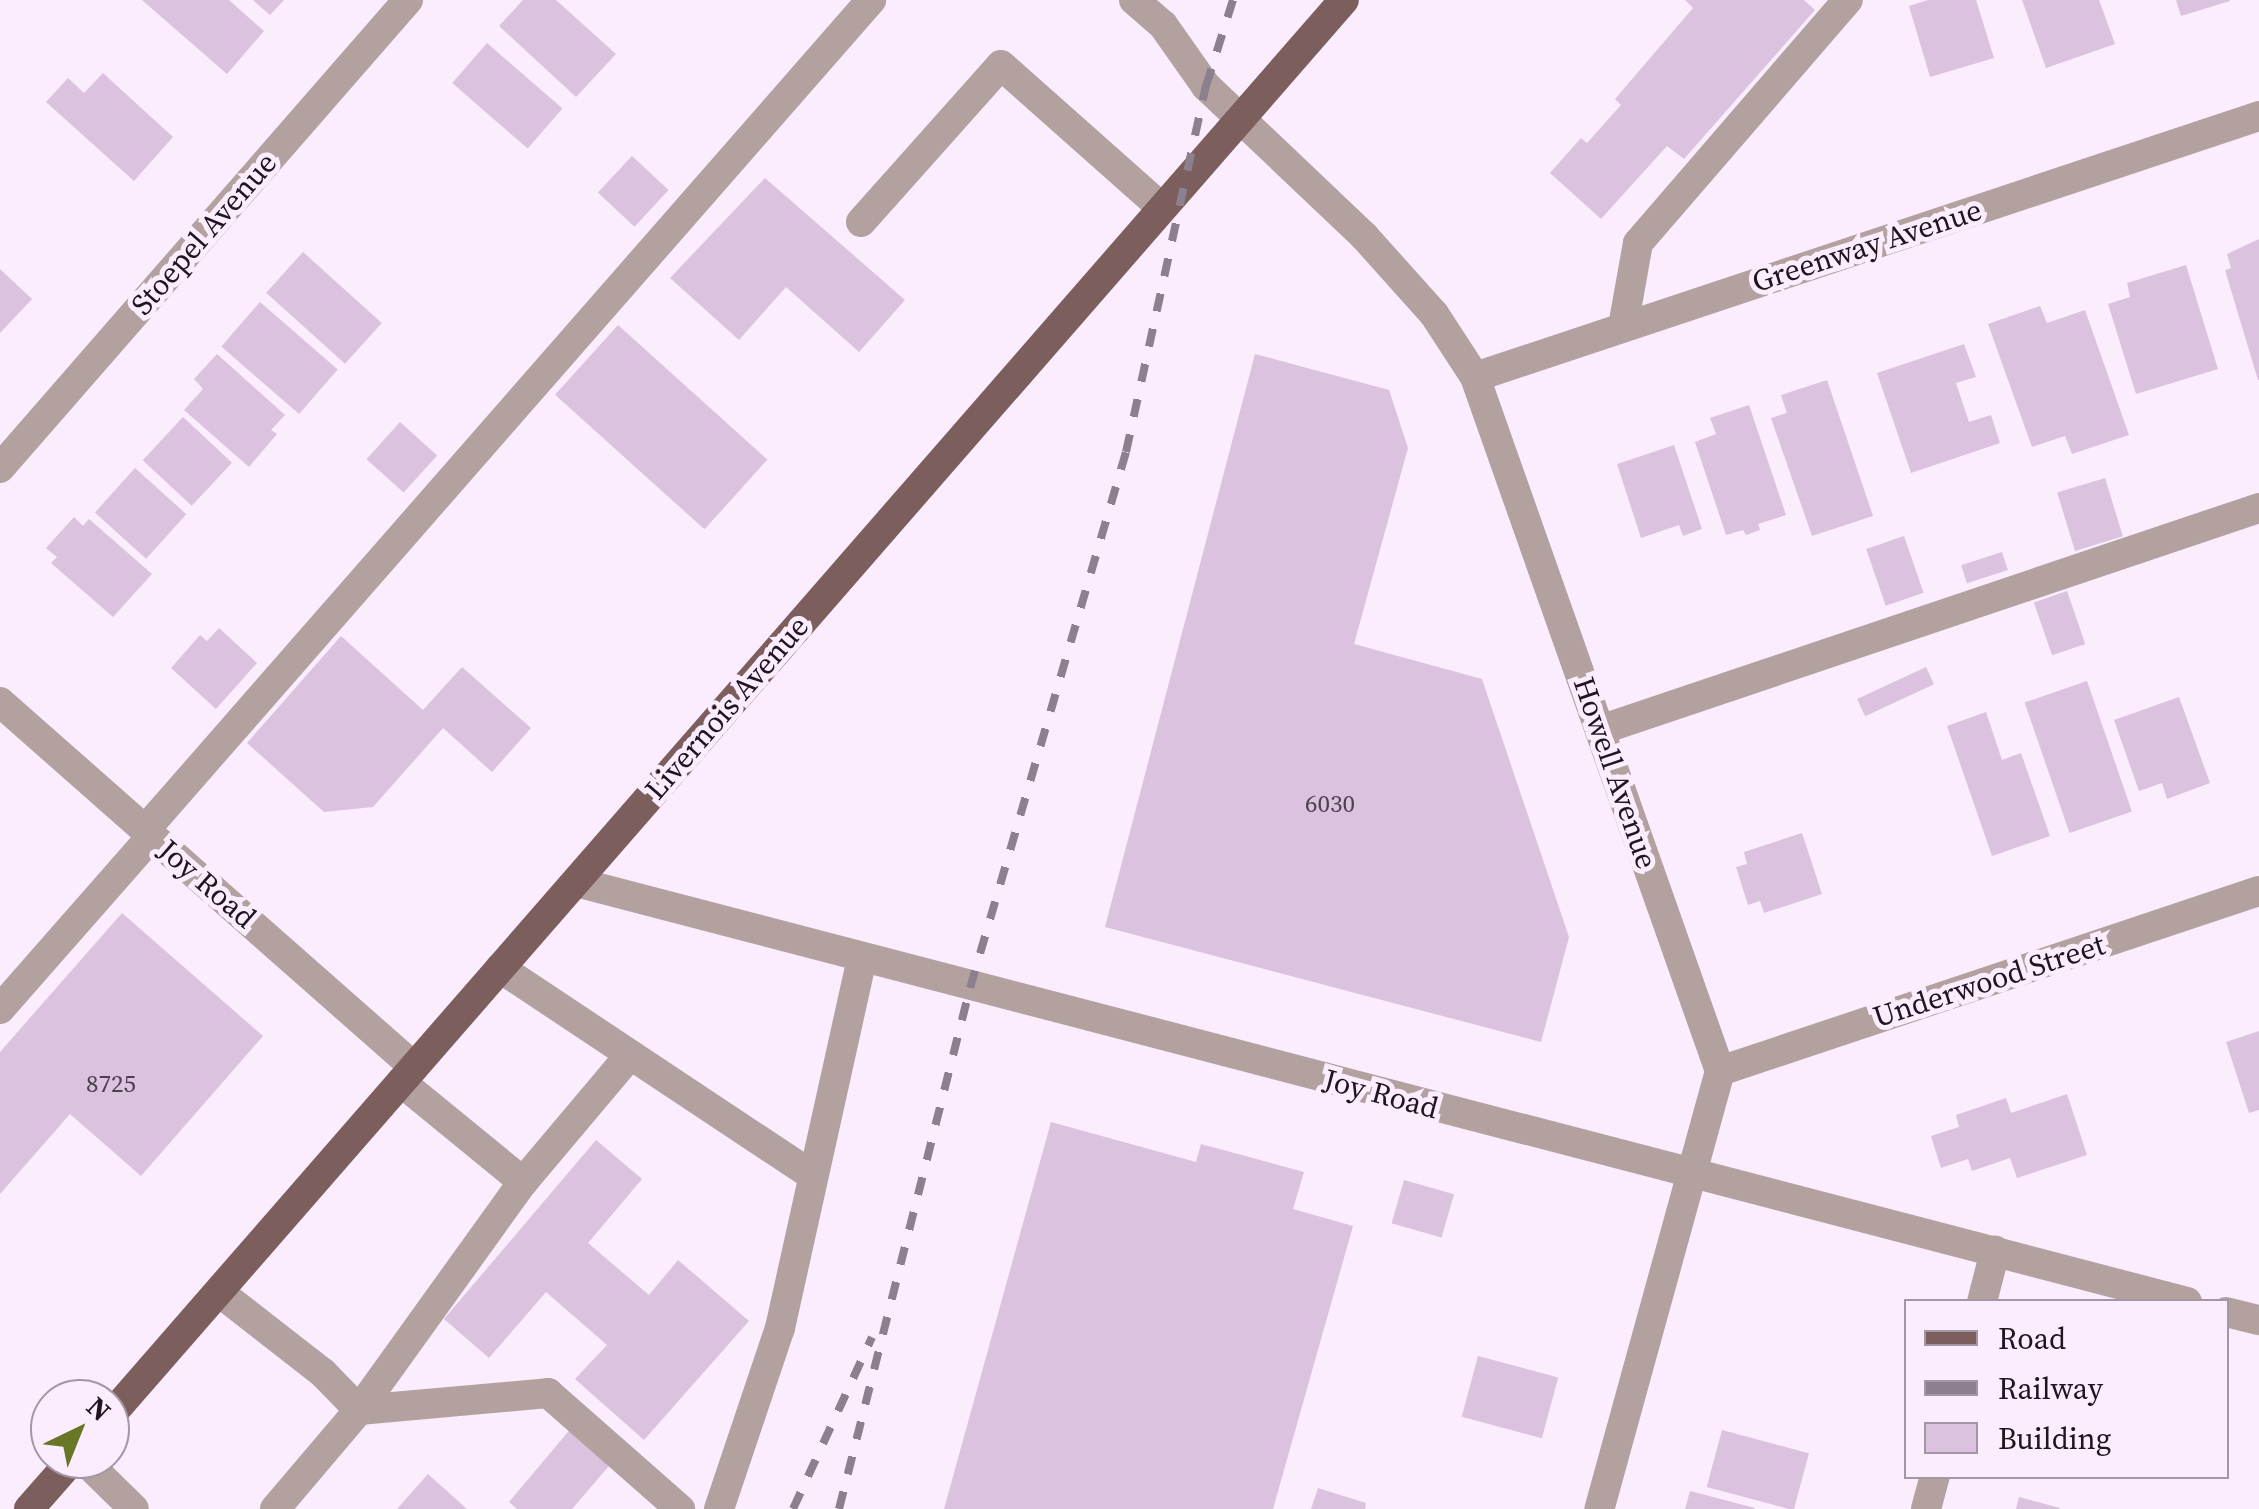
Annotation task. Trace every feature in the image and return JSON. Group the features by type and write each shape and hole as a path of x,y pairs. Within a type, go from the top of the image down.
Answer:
{"main road":[{"name":"Livernois Avenue","path":"130,1393 1344,0"},
{"path":"29,1509 55,1479"}],"street":[{"name":"Stoepel Avenue","path":"0,468 408,0"},
{"path":"0,1009 148,832 871,0"},
{"name":"Howell Avenue","path":"1134,0 1163,25 1206,86 1364,236 1434,314 1475,377 1720,1071"},
{"path":"1623,327 1638,244 1848,0"},
{"path":"862,222 1001,65 1162,208"},
{"name":"Greenway Avenue","path":"1475,377 2259,116"},
{"path":"1600,730 2259,508"},
{"name":"Joy Road","path":"0,702 148,832 523,1182"},
{"name":"Joy Road","path":"576,882 2175,1299"},
{"name":"Underwood Street","path":"1720,1071 2259,891"},
{"path":"719,1509 780,1328 862,958"},
{"path":"500,968 813,1176"},
{"path":"276,1509 359,1410 523,1182 630,1054"},
{"path":"1600,1509 1720,1071"},
{"path":"1983,1299 1995,1252"},
{"path":"219,1292 323,1373 359,1410"},
{"path":"2229,1313 2259,1320"},
{"path":"359,1410 548,1393 680,1509"},
{"path":"103,1479 134,1509"},
{"path":"1926,1509 1934,1479"}],"building":[{"path":"142,0 229,0 264,31 227,74"},
{"path":"253,0 284,0 270,15"},
{"path":"523,0 556,0 616,54 576,97 499,26"},
{"path":"1685,0 1804,0 1815,10 1684,159 1667,146 1601,219 1550,173 1581,138 1587,143 1621,105 1615,99 1693,8"},
{"path":"1928,0 1976,0 1994,58 1930,77 1909,6"},
{"path":"2022,0 2099,0 2115,44 2046,68"},
{"path":"2176,0 2230,0 2230,1 2181,16"},
{"path":"487,43 562,109 528,149 452,83"},
{"path":"103,73 173,137 134,181 46,102 68,78 84,93"},
{"path":"632,156 669,190 634,227 598,193"},
{"path":"765,178 905,300 859,352 786,287 739,340 670,278"},
{"path":"2259,239 2258,380 2225,270 2231,268 2227,254"},
{"path":"303,252 382,323 345,364 266,293"},
{"path":"2186,265 2218,369 2136,394 2108,304 2130,297 2127,283"},
{"path":"0,269 32,299 0,333"},
{"path":"260,302 338,370 299,414 221,347"},
{"path":"2040,306 2047,323 2085,310 2129,435 2072,454 2065,436 2032,447 1988,324"},
{"path":"618,325 767,459 704,529 555,395"},
{"path":"1964,344 1976,377 1956,383 1969,422 1991,415 2000,443 1911,473 1877,373"},
{"path":"217,354 285,415 271,430 277,434 249,467 184,410 203,389 194,379"},
{"path":"1255,354 1389,390 1408,448 1354,644 1482,679 1569,937 1541,1042 1105,927"},
{"path":"1827,380 1873,516 1812,536 1771,418 1787,413 1781,395"},
{"path":"1749,405 1786,515 1758,524 1760,530 1746,535 1743,530 1726,535 1695,442 1716,434 1710,418"},
{"path":"183,417 232,463 192,506 143,460"},
{"path":"400,422 437,455 404,493 367,459"},
{"path":"1674,445 1702,529 1683,536 1679,525 1641,538 1617,464"},
{"path":"135,468 186,514 146,559 95,513"},
{"path":"2105,478 2123,536 2075,551 2057,493"},
{"path":"74,517 83,526 89,519 152,574 113,617 51,563 57,557 46,548"},
{"path":"1904,536 1924,593 1886,606 1866,549"},
{"path":"2002,552 2008,570 1967,583 1961,565"},
{"path":"2067,591 2085,644 2052,655 2034,602"},
{"path":"219,628 257,663 216,709 171,668 200,635 207,641"},
{"path":"341,636 423,710 462,667 531,728 492,772 443,728 373,807 324,812 247,743"},
{"path":"1926,667 1934,684 1865,716 1857,699"},
{"path":"2087,681 2132,811 2070,833 2025,702"},
{"path":"2179,697 2210,783 2167,799 2162,783 2139,791 2114,720"},
{"path":"1986,712 2002,760 2021,753 2050,836 1992,856 1947,726"},
{"path":"1802,833 1822,894 1764,913 1760,901 1748,905 1736,867 1747,864 1744,852"},
{"path":"122,913 263,1036 141,1176 70,1114 0,1194 0,1052"},
{"path":"2259,1031 2259,1110 2249,1113 2226,1042"},
{"path":"2067,1094 2087,1155 2017,1178 2010,1158 1972,1171 1968,1159 1941,1168 1931,1136 1959,1127 1956,1115 2006,1098 2011,1113"},
{"path":"1051,1122 1196,1162 1201,1144 1304,1172 1293,1209 1353,1226 1273,1509 944,1509"},
{"path":"596,1140 642,1179 588,1243 649,1295 678,1260 749,1321 644,1440 575,1379 607,1345 546,1292 489,1358 444,1319"},
{"path":"1404,1180 1454,1194 1442,1238 1392,1223"},
{"path":"1478,1356 1558,1377 1542,1438 1462,1417"},
{"path":"573,1426 614,1460 572,1509 517,1509 509,1502"},
{"path":"1722,1430 1809,1453 1794,1509 1707,1487"},
{"path":"428,1474 467,1509 397,1509"},
{"path":"1318,1488 1366,1503 1365,1509 1311,1509"},
{"path":"1690,1491 1755,1508 1685,1509"},
{"path":"2019,1497 2060,1508 2016,1509"}],"railway":[{"path":"839,1509 970,988 1126,452 1206,86 1233,0"},
{"path":"793,1509 872,1337"}]}
